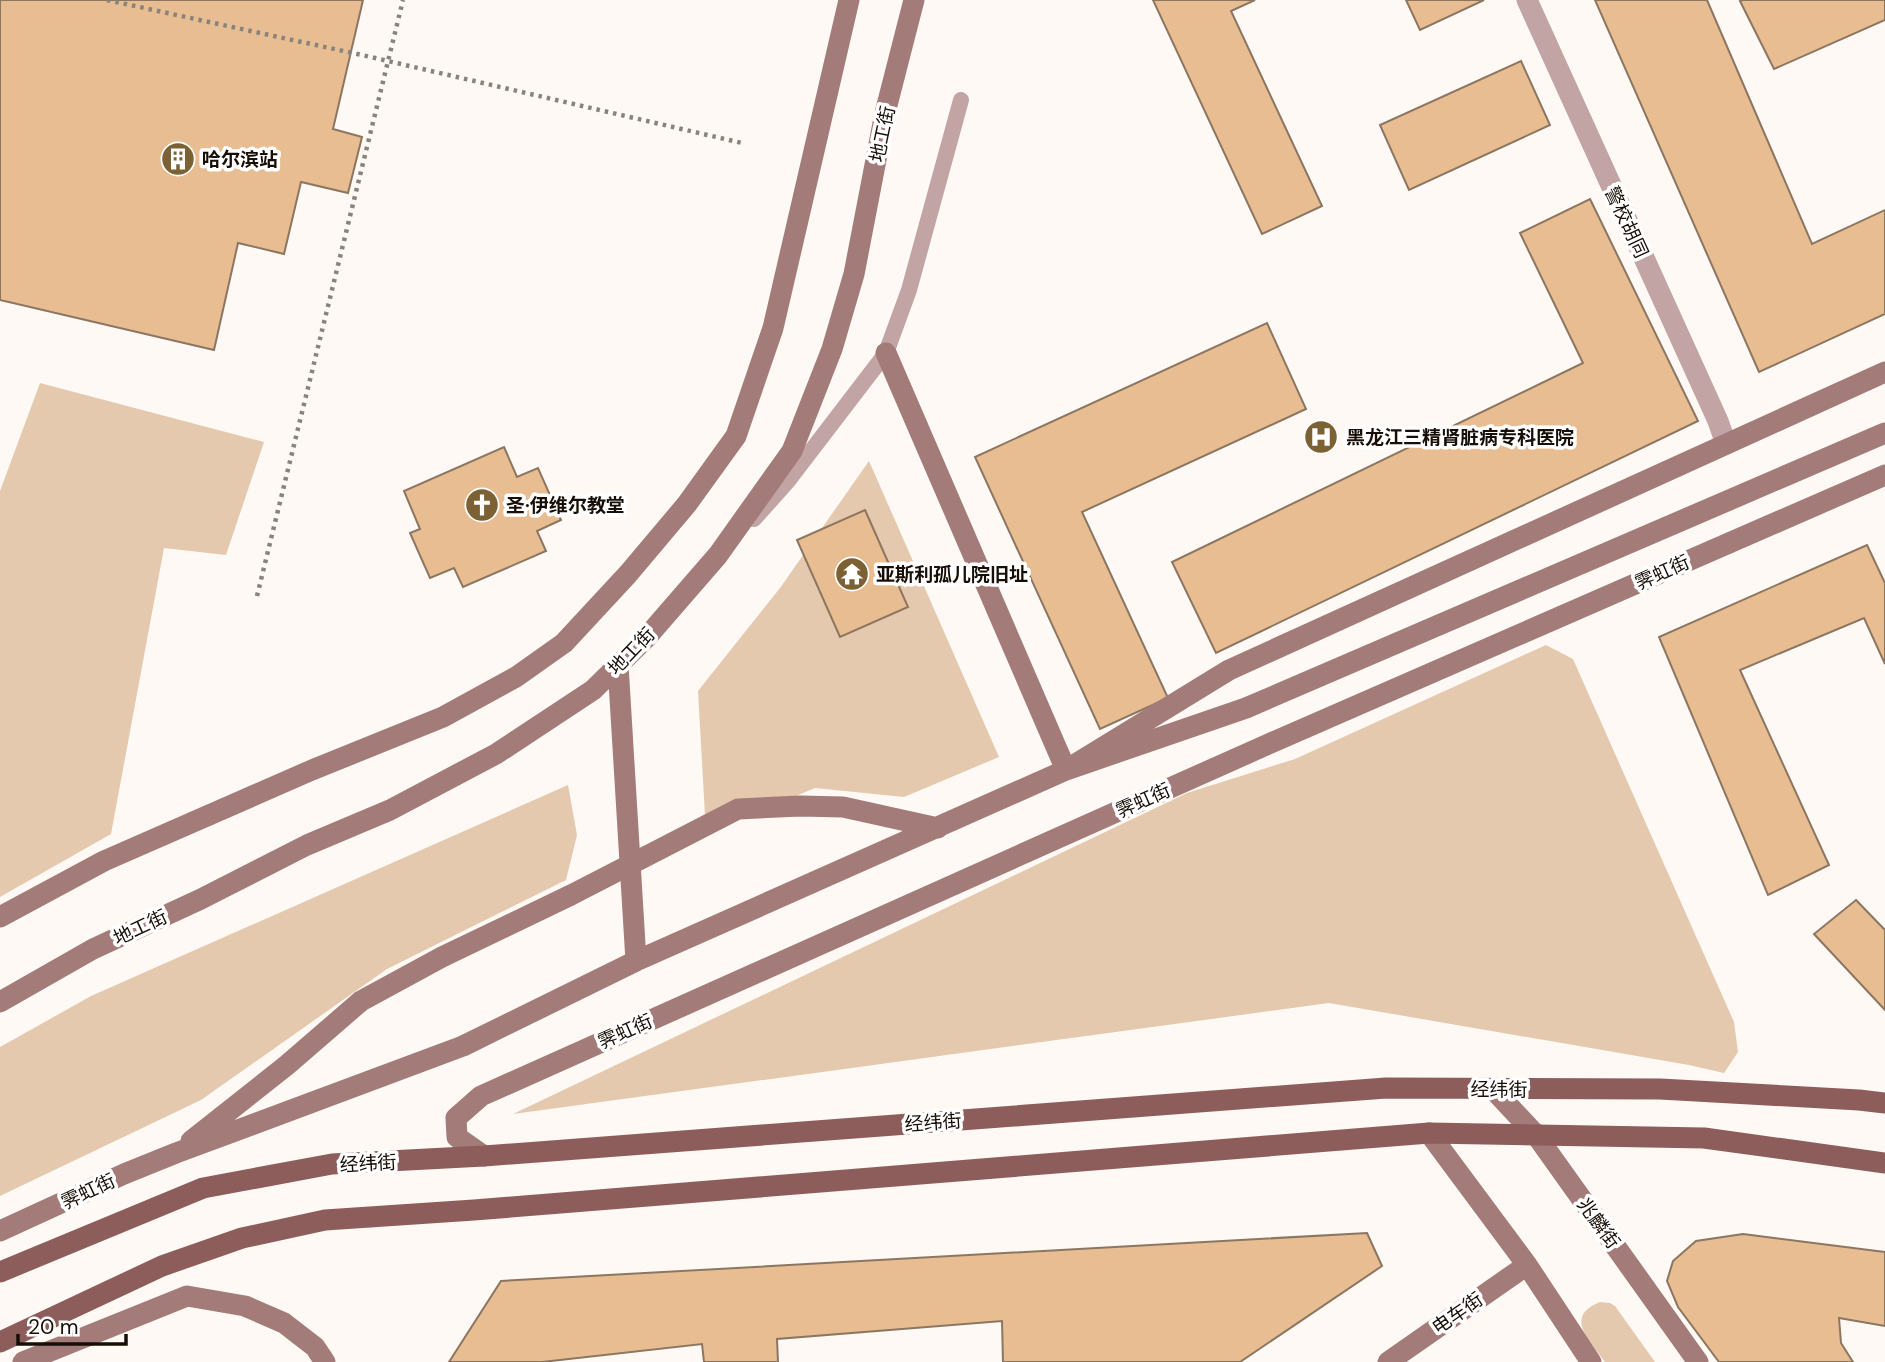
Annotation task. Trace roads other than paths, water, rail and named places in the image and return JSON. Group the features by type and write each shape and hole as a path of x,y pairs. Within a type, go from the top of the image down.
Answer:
{"main road":[{"path":"0,917 104,861 312,770 443,717 516,677 564,643 628,574 687,503 736,436 773,328 849,0"},
{"name":"地工街","path":"0,1002 93,949 201,899 307,845 390,810 496,754 593,690 646,638 718,555 792,451 832,349 854,274 885,113 914,0"},
{"path":"886,354 1066,770"},
{"name":"霁虹街","path":"1066,770 1228,670 1885,372"},
{"name":"霁虹街","path":"0,1231 176,1153 463,1046 636,961 1066,770 1246,708 1885,433"},
{"name":"霁虹街","path":"484,1156 457,1137 456,1118 481,1096 1251,751 1885,475"},
{"path":"618,665 636,961"},
{"name":"霁虹街","path":"176,1153 287,1065 361,1001 442,957 571,895 738,809 843,807 937,828"},
{"name":"经纬街","path":"0,1272 203,1188 332,1164 484,1156 1386,1088 1660,1089 1885,1103"},
{"name":"兆麟街","path":"1493,1089 1536,1135 1698,1362"},
{"path":"1859,1100 1885,1090"},
{"path":"1429,1133 1527,1265 1591,1362"},
{"path":"0,1342 162,1266 242,1238 325,1220 1429,1133 1704,1138 1885,1163"},
{"name":"电车街","path":"1388,1362 1527,1265"},
{"path":"23,1362 187,1296 245,1306 284,1323 315,1347 325,1362"}],"street":[{"name":"警校胡同","path":"1527,0 1718,421 1726,444"}],"lane":[{"path":"685,592 788,481 886,354 909,290 961,100"}],"place":[{"name":"哈尔滨站","path":"178,159"},
{"name":"黑龙江三精肾脏病专科医院","path":"1321,437"},
{"name":"圣·伊维尔教堂","path":"482,505"},
{"name":"亚斯利孤儿院旧址","path":"852,574"}]}
